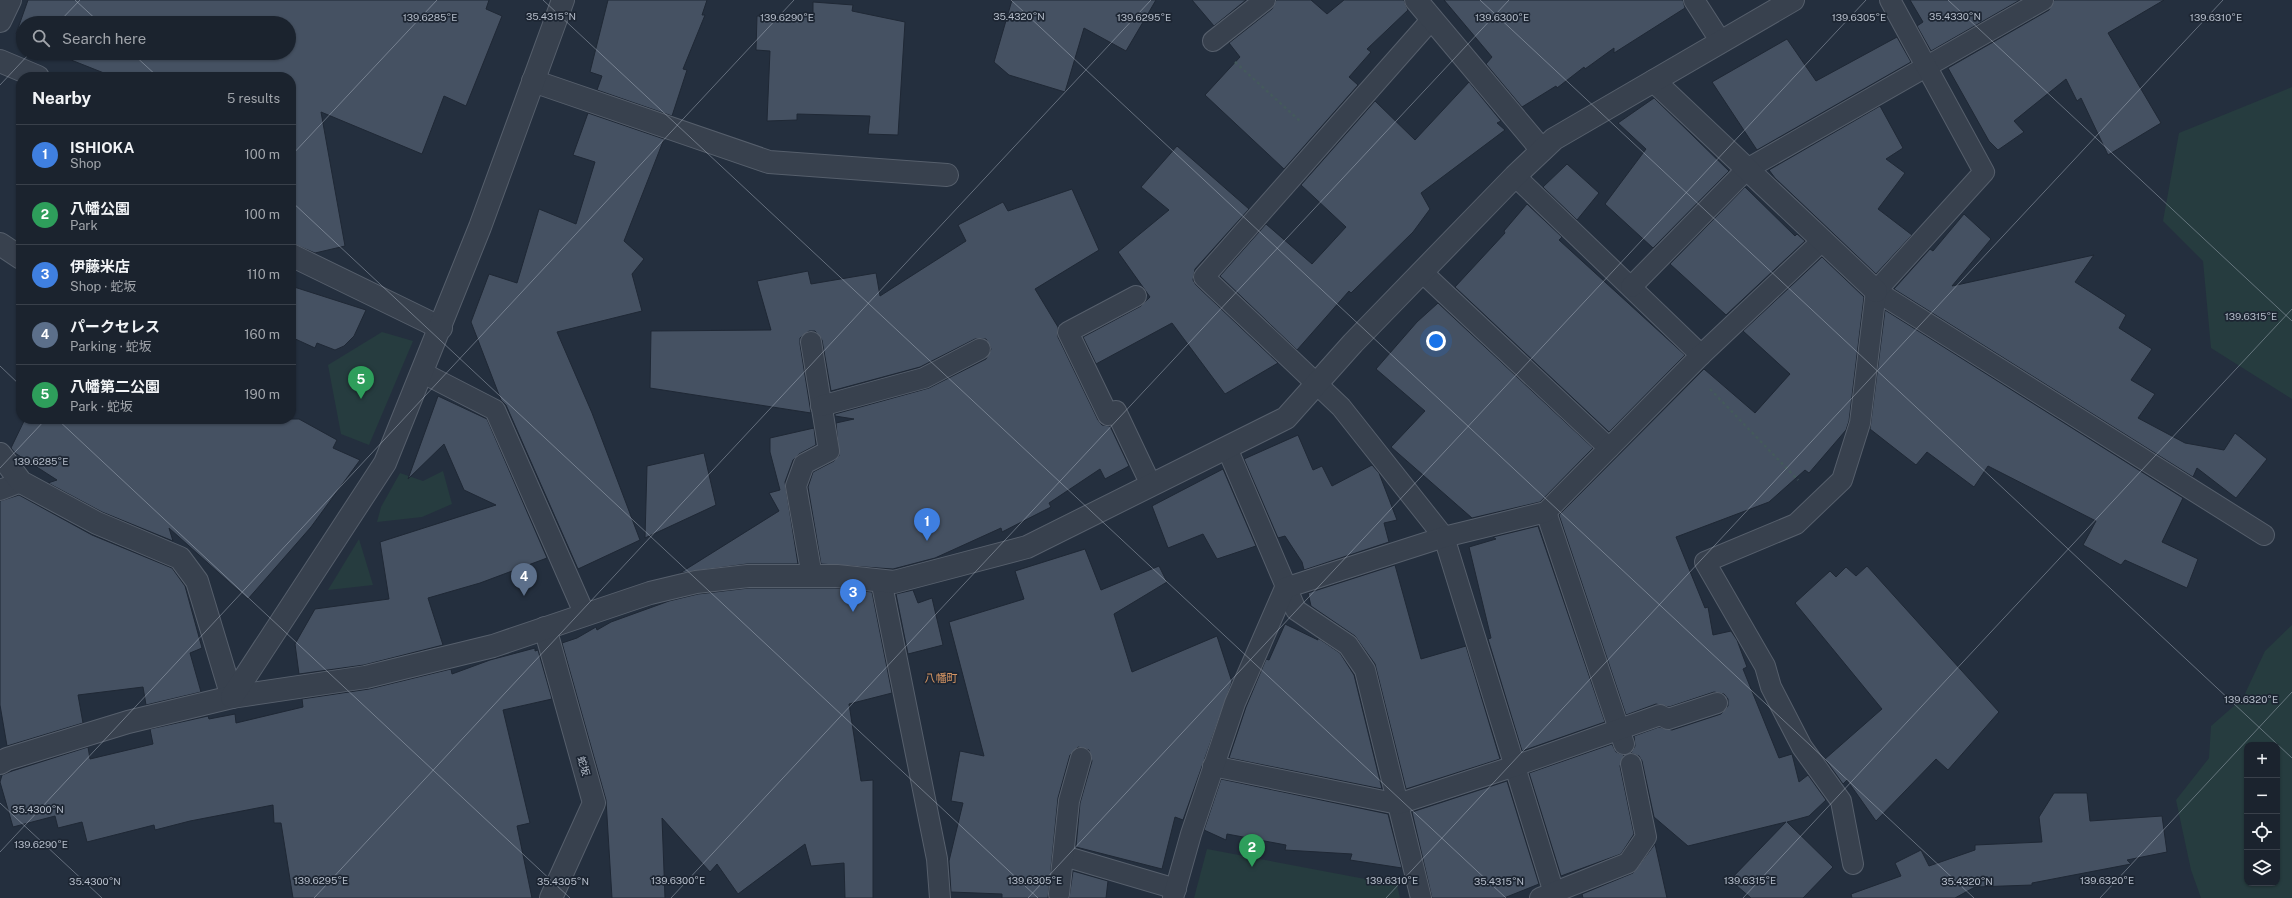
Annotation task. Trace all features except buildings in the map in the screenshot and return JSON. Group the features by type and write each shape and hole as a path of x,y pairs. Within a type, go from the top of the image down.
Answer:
{"street":[{"path":"0,20 10,0"},
{"path":"232,697 385,463 441,328 564,0"},
{"path":"1416,0 1542,150"},
{"path":"0,763 7,759 128,722 232,697 366,677 493,646 650,593 696,582 748,576 812,576 894,582 1027,548 1286,418 1422,272 1515,176 1554,139 1793,0"},
{"path":"0,60 27,72"},
{"path":"533,81 769,162 947,176"},
{"path":"1654,81 1876,291"},
{"path":"0,244 16,255"},
{"path":"296,257 441,328"},
{"path":"0,454 21,482 97,523 180,558 197,581 232,697"},
{"name":"蛇坂","path":"545,628 594,803 551,898"}],"lane":[{"path":"1213,41 1265,0"},
{"path":"1694,0 1721,42"},
{"path":"1853,864 1841,801 1802,747 1771,687 1764,666 1705,562 1796,524 1842,480 1860,423 1876,291 1984,172 1928,67 1890,0"},
{"path":"1631,287 1747,169 2043,0"},
{"path":"1432,19 1204,277 1341,407 1444,537 1515,766 1547,896 1628,863 1646,837 1631,764"},
{"path":"1515,176 1631,287 1694,361"},
{"path":"1064,856 1175,894 1191,834 1234,703 1285,588 1444,537 1546,512 1694,361 1823,240"},
{"path":"1422,272 1609,448"},
{"path":"1876,291 2264,535"},
{"path":"1136,296 1068,332 1108,415 1116,411 1151,485"},
{"path":"810,342 829,451 804,464 796,486 812,576"},
{"path":"821,406 924,378 980,349"},
{"path":"423,373 495,410 585,615"},
{"path":"1227,448 1285,588 1296,610 1348,645 1365,670 1421,898"},
{"path":"0,490 21,482"},
{"path":"1546,512 1621,736"},
{"path":"881,580 937,860 940,898"},
{"path":"1213,766 1398,804 1515,766 1621,736 1660,715 1668,719 1717,703"},
{"path":"1059,894 1069,801 1081,758"}],"path":[{"path":"1213,41 1323,142"},
{"path":"1694,361 1820,501"}],"green space":[{"path":"2292,87 2292,399 2211,348 2203,261 2163,221 2179,133"},
{"path":"382,332 413,341 369,445 341,434 328,365"},
{"path":"443,471 452,504 422,517 377,522 381,507 400,473 423,481"},
{"path":"359,539 373,585 328,590"},
{"path":"2292,625 2292,898 2201,898 2191,870 2176,800 2209,758 2211,726 2243,698 2265,651"},
{"path":"1207,849 1397,885 1400,898 1194,898"}],"place":[{"name":"八幡第二公園","path":"361,399"},
{"name":"ISHIOKA","path":"927,541"},
{"name":"パークセレス","path":"524,596"},
{"name":"伊藤米店","path":"853,612"},
{"name":"八幡公園","path":"1252,867"}],"district":[{"name":"八幡町","path":"941,678"}]}
